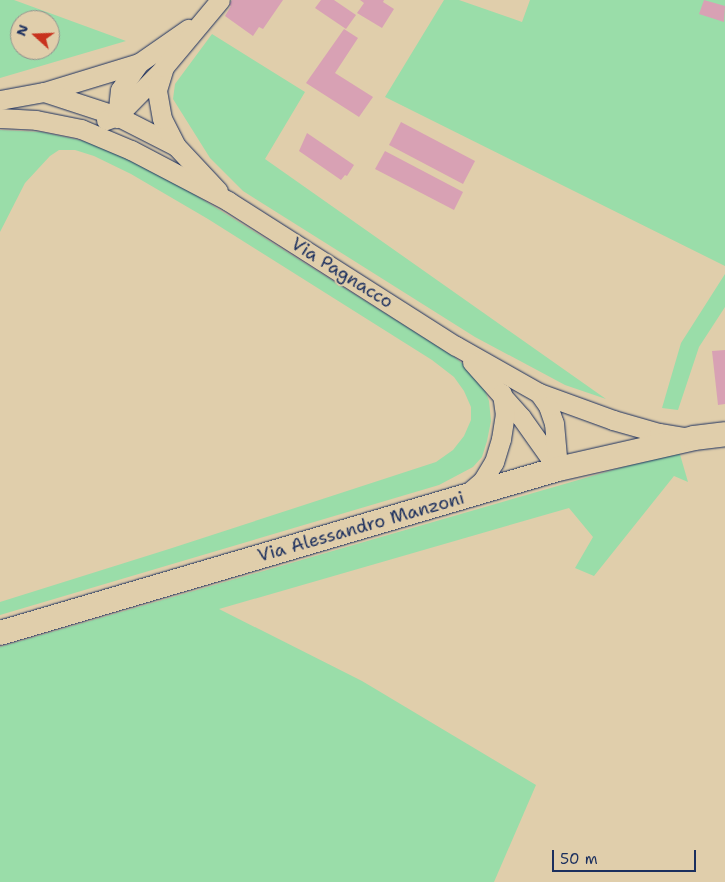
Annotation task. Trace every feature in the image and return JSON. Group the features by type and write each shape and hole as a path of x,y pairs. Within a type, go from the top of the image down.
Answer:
{"street":[{"name":"Via Pagnacco","path":"81,129 117,116 164,67 220,0"},
{"name":"Via Pagnacco","path":"0,100 44,92 139,62 208,16"},
{"name":"Via Pagnacco","path":"131,150 117,116 120,90 139,62"},
{"name":"Via Pagnacco","path":"164,67 157,90 162,119 176,146 228,201"},
{"name":"Via Pagnacco","path":"44,92 117,116 176,146"},
{"name":"Via Pagnacco","path":"0,118 36,120 81,129 131,150 228,201 456,346 539,393 613,420 659,433 694,438"},
{"name":"Via Pagnacco","path":"456,346 502,393 539,440 558,469"},
{"path":"464,497 483,480 494,462 501,439 505,415 502,393"},
{"path":"539,393 548,406 554,423 558,469"},
{"name":"Via Alessandro Manzoni","path":"0,634 558,469 694,438 725,434"}],"green space":[{"path":"0,0 14,0 41,10 10,10 10,60 60,60 60,17 126,41 0,78"},
{"path":"444,0 459,0 522,22 530,0 725,0 725,266 385,97"},
{"path":"212,34 305,92 265,159 606,399 565,385 475,337 243,191 210,158 173,99 175,84"},
{"path":"0,130 41,132 98,144 160,173 452,355 482,383 489,401 491,421 482,457 473,467 439,485 0,615 0,602 436,462 453,450 464,436 471,420 471,407 464,391 454,377 432,360 208,219 131,174 94,156 75,150 59,150 50,156 25,183 0,232"},
{"path":"725,274 725,307 699,347 678,410 662,408 681,343"},
{"path":"679,451 688,482 674,476 594,576 575,568 593,537 569,508 219,609 362,681 536,785 494,882 0,882 0,647"}],"building":[{"path":"232,0 283,0 263,29 259,27 253,36 225,16"},
{"path":"321,0 334,0 356,15 346,29 315,8"},
{"path":"360,0 384,0 383,2 394,9 382,28 357,13 364,3"},
{"path":"704,0 725,6 724,22 699,14"},
{"path":"344,29 358,38 335,73 373,97 359,117 306,83"},
{"path":"401,122 475,161 463,184 389,145"},
{"path":"307,133 354,165 347,176 345,175 341,180 299,151"},
{"path":"385,151 463,192 454,210 375,169"},
{"path":"725,350 725,404 718,405 712,351"}]}
